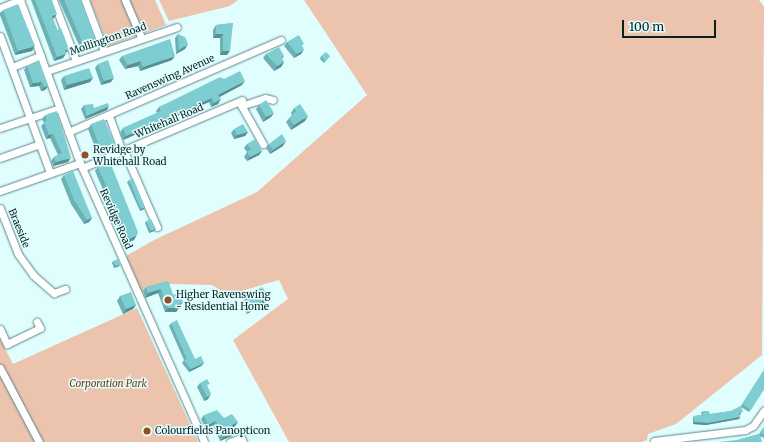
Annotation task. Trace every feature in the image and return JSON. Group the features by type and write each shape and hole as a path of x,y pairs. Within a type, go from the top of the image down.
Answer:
{"street":[{"path":"0,8 20,0"},
{"name":"Revidge Road","path":"20,0 81,166 204,442"},
{"path":"53,0 76,61"},
{"path":"85,0 104,51"},
{"path":"125,0 141,38"},
{"name":"Mollington Road","path":"47,71 177,27"},
{"path":"0,36 31,117 50,173"},
{"name":"Ravenswing Avenue","path":"68,132 109,116 280,40"},
{"path":"12,67 41,55"},
{"name":"Whitehall Road","path":"0,191 50,173 81,166 123,151 240,103 265,98 272,100"},
{"path":"240,103 263,144"},
{"path":"0,128 60,108"},
{"path":"109,116 157,228"},
{"path":"0,158 40,144"},
{"name":"Braeside","path":"0,208 18,254 33,275 54,293 65,289"},
{"path":"0,328 8,344 40,328 37,322"},
{"path":"0,368 39,442"},
{"path":"654,441 745,430 753,426 764,410"},
{"path":"230,442 241,438 243,442"}],"green space":[{"path":"90,0 155,0 166,25 108,46"},
{"path":"159,0 238,0 230,6 169,21"},
{"path":"304,0 759,0 764,7 762,355 676,424 648,434 647,440 642,442 289,442 233,340 288,299 279,280 228,295 212,285 171,284 141,292 126,256 154,240 257,192 367,95"},
{"name":"Corporation Park","path":"137,308 198,442 0,442 0,339 13,364"}],"building":[{"path":"35,0 52,0 57,14 52,16 57,30 61,28 69,49 65,50 66,54 57,57"},
{"path":"64,0 81,0 97,43 84,46"},
{"path":"18,4 35,46 18,51 3,10"},
{"path":"233,23 230,51 223,51 223,34 216,34 216,25"},
{"path":"178,34 185,37 188,44 179,50"},
{"path":"299,35 304,44 302,45 304,50 297,54 287,42"},
{"path":"170,39 175,56 143,67 141,61 128,65 122,56"},
{"path":"279,47 284,56 281,57 284,62 277,66 266,54"},
{"path":"326,52 330,56 325,61 321,56"},
{"path":"39,60 48,86 44,87 42,82 33,83 27,66"},
{"path":"108,60 114,78 104,81 98,64"},
{"path":"89,68 93,78 67,85 64,76"},
{"path":"240,71 245,81 218,95 221,99 214,103 212,98 126,136 123,128 161,111 159,107 220,77 224,79"},
{"path":"166,75 168,82 163,84 161,77"},
{"path":"266,100 274,113 266,117 259,105"},
{"path":"108,103 109,106 87,116 84,105 93,104 94,108"},
{"path":"300,104 308,116 294,125 289,118 296,111 294,108"},
{"path":"57,111 71,158 56,162 54,157 62,153 53,134 49,135 44,122 47,121 45,115"},
{"path":"104,119 115,145 101,150 91,124"},
{"path":"243,124 248,132 237,135 234,129"},
{"path":"282,134 286,141 273,150 269,144"},
{"path":"255,139 262,151 250,157 247,152 251,149 247,144"},
{"path":"110,162 138,232 137,235 129,239 98,167"},
{"path":"73,171 92,218 87,220 74,200 64,175"},
{"path":"133,178 145,207 141,209 129,180"},
{"path":"151,219 156,229 151,231 146,221"},
{"path":"118,259 121,264 116,266 113,261"},
{"path":"168,281 173,295 178,293 181,296 183,302 177,304 179,308 168,308 161,289 148,293 146,287"},
{"path":"262,287 269,297 252,307 246,297"},
{"path":"131,292 136,305 126,309 120,296"},
{"path":"177,320 195,359 201,356 204,363 191,369 184,360 187,359 171,323"},
{"path":"764,370 764,389 751,410 742,404"},
{"path":"207,379 210,384 207,385 211,394 207,397 200,383"},
{"path":"741,406 743,412 739,413 740,417 708,423 695,422 694,416 703,415 703,411 709,411 710,414 731,411"},
{"path":"217,410 224,418 232,414 238,422 232,425 235,432 223,437 216,421 208,425 204,415"},
{"path":"764,427 764,435 760,432"},
{"path":"760,434 762,442 718,442 737,440"}],"place":[{"name":"Revidge by Whitehall Road","path":"85,155"},
{"name":"Higher Ravenswing - Residential Home","path":"168,300"},
{"name":"Colourfields Panopticon","path":"147,431"}]}
